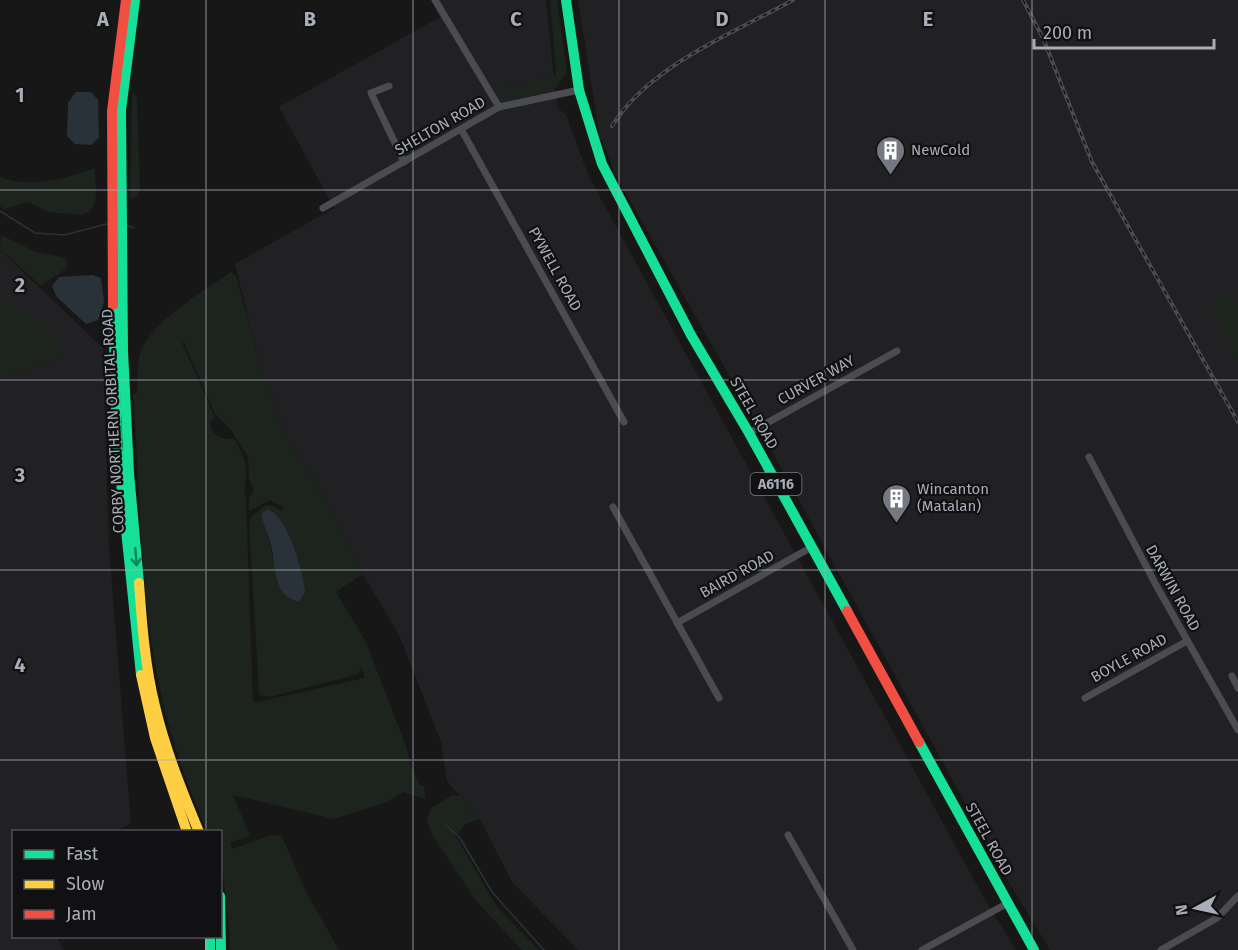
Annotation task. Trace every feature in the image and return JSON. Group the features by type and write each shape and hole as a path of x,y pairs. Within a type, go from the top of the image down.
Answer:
{"street":[{"name":"CORBY NORTHERN ORBITAL ROAD","path":"126,0 112,111 116,205 117,443 137,660 155,738 187,830"},
{"name":"CORBY NORTHERN ORBITAL ROAD","path":"116,205 121,110 135,0"},
{"path":"435,0 499,107"},
{"name":"STEEL ROAD","path":"566,0 579,90 588,126 602,164 691,335 749,433 810,548 1034,950"},
{"path":"389,86 371,93 404,162"},
{"name":"SHELTON ROAD","path":"323,208 499,107 579,90"},
{"name":"PYWELL ROAD","path":"461,129 624,422"},
{"name":"CORBY NORTHERN ORBITAL ROAD","path":"116,247 129,473 145,653 155,707 165,743 181,790 199,830"},
{"name":"CURVER WAY","path":"749,433 897,351"},
{"name":"DARWIN ROAD","path":"1089,457 1187,641 1238,730"},
{"path":"613,507 719,698"},
{"name":"BAIRD ROAD","path":"677,623 810,548"},
{"name":"BOYLE ROAD","path":"1085,698 1187,641"},
{"path":"1232,676 1238,688"},
{"path":"788,835 853,950"},
{"path":"1161,950 1169,948 1217,918 1238,896"},
{"path":"922,950 1008,903"}],"shaded area":[{"path":"431,0 546,0 557,107 566,115 589,177 984,898 1016,950 578,950 512,882 480,819 447,781 441,742 400,637 363,574 322,493 286,437 260,364 235,264 334,208 279,107 440,17"},
{"path":"550,0 557,0 567,72 557,87 516,99 506,99 498,89 503,86 513,89 556,74"},
{"path":"578,0 1238,0 1238,950 1050,950 1008,881 768,444 615,174 599,133"},
{"path":"76,92 91,92 98,100 99,138 91,145 75,144 67,136 68,103"},
{"path":"132,92 137,98 140,188 138,196 130,199"},
{"path":"95,168 96,194 94,205 89,212 81,215 49,212 29,202 4,209 0,206 0,177 24,182 48,181"},
{"path":"1,235 34,251 65,258 68,265 41,286 0,249"},
{"path":"0,250 103,348 109,547 131,824 116,830 12,830 12,938 58,938 64,950 0,950"},
{"path":"231,272 236,276 260,364 286,437 322,493 363,574 336,592 366,642 407,749 411,766 420,786 424,785 425,799 404,792 387,802 334,819 233,795 250,836 230,843 232,849 271,835 282,836 306,892 339,950 230,950 222,861 222,830 207,830 174,743 160,689 144,579 133,394 137,393 138,361 147,339 180,307","holes":["184,342 215,414 231,430 248,457 249,479 254,491 249,498 249,511 270,500 284,508 281,511 274,506 266,505 252,516 249,523 259,695 269,697 352,676 358,674 362,667 365,678 253,703 246,465 234,439 221,438 212,431 210,423 215,418 182,343","269,537 296,556 299,563 286,596 277,583"]},
{"path":"93,275 101,278 104,302 98,320 86,324 56,296 52,286 59,277"},
{"path":"0,293 12,306 18,307 56,337 65,356 0,380"},
{"path":"1227,293 1238,304 1238,359 1209,307"},
{"path":"267,509 275,513 282,522 293,545 305,592 299,602 289,598 278,584 269,537 262,517"},
{"path":"452,795 460,796 480,819 465,824 457,835 452,830 497,907 539,950 522,950 477,902 431,833 427,820 430,809"}],"waterway":[{"path":"0,211 35,233 64,235 107,224"},
{"path":"126,225 134,228"},
{"path":"445,824 460,838 492,892 544,950"}],"railway":[{"path":"612,126 628,104 670,68 793,0"},
{"path":"1023,0 1043,38 1092,162 1238,422"}],"traffic: fast":[{"path":"135,0 121,110 123,351 129,473 139,583"},
{"path":"566,0 579,90 602,164 691,335 749,433 847,611"},
{"path":"113,305 117,443 141,675"},
{"path":"919,742 1034,950"},
{"path":"210,938 210,950"},
{"path":"221,938 221,950"}],"traffic: slow":[{"path":"139,583 146,660 155,706 169,754 198,830"},
{"path":"141,675 155,738 186,830"}],"traffic: jam":[{"path":"113,305 112,111 126,0"},
{"path":"847,611 919,742"}],"place":[{"name":"NewCold","path":"890,176"},
{"name":"Wincanton (Matalan)","path":"896,524"}]}
